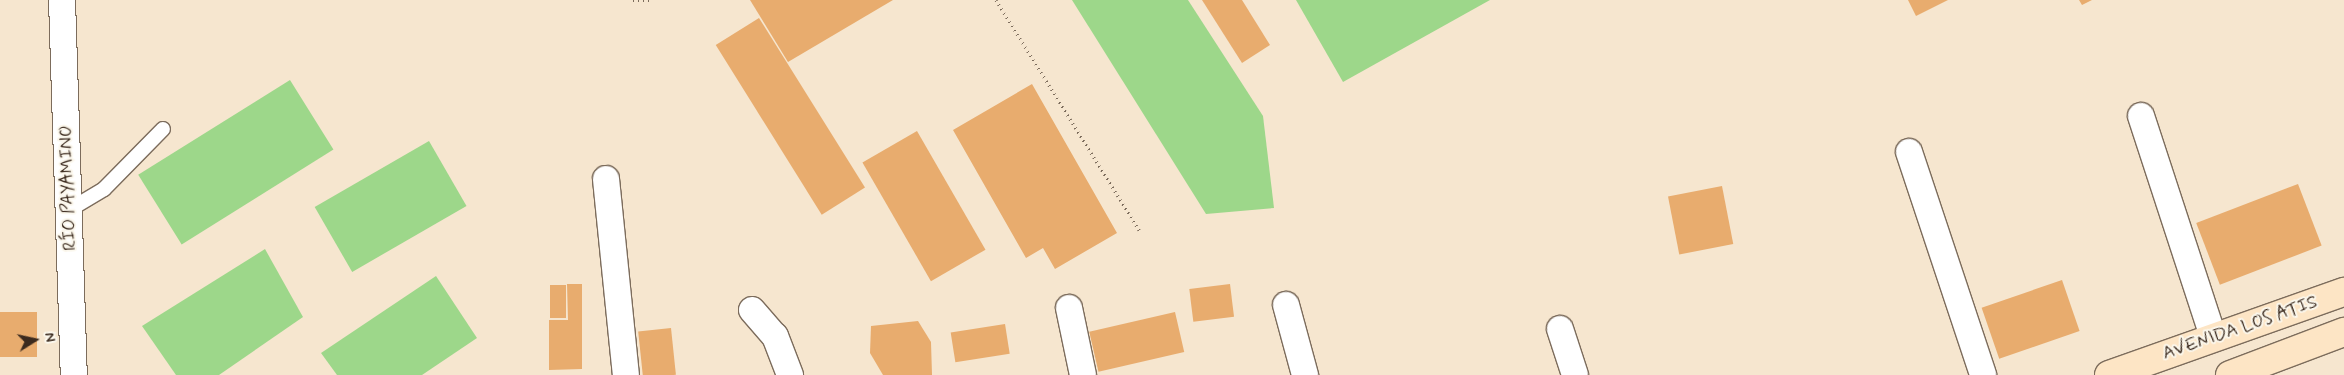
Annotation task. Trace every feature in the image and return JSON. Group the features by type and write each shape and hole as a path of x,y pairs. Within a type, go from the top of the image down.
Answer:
{"main road":[{"name":"AVENIDA LOS ATIS","path":"2109,375 2213,336 2344,292"},
{"path":"2230,375 2344,332"}],"street":[{"name":"RÍO PAYAMINO","path":"62,0 74,375"},
{"path":"2141,116 2213,336"},
{"path":"1909,152 1983,375"},
{"path":"606,179 626,375"},
{"path":"1286,305 1305,375"},
{"path":"1069,308 1083,375"},
{"path":"752,310 775,336 790,375"},
{"path":"1560,329 1575,375"}],"lane":[{"path":"69,210 104,189 163,129"}],"path":[{"path":"633,0 650,0"},
{"path":"996,0 1141,233"}],"green space":[{"path":"1072,0 1188,0 1263,116 1274,208 1206,214"},
{"path":"1296,0 1490,0 1343,82"},
{"path":"290,80 333,150 182,244 138,175"},
{"path":"429,141 466,206 352,272 315,207"},
{"path":"265,249 303,317 219,375 176,375 142,326"},
{"path":"436,276 477,338 422,375 337,375 321,353"}],"building":[{"path":"750,0 893,0 788,62"},
{"path":"1202,0 1242,0 1270,45 1242,63"},
{"path":"1908,0 1948,0 1916,16"},
{"path":"2079,0 2092,0 2082,5"},
{"path":"759,18 865,188 822,215 716,45"},
{"path":"1032,84 1117,233 1055,269 1043,248 1026,258 953,130"},
{"path":"917,131 986,250 931,281 862,162"},
{"path":"2298,184 2322,246 2220,285 2196,223"},
{"path":"1722,186 1733,244 1679,254 1668,196"},
{"path":"2062,280 2080,331 1999,359 1982,308"},
{"path":"567,284 582,284 582,369 549,370 549,320 568,320"},
{"path":"1230,284 1234,317 1193,322 1189,289"},
{"path":"550,285 566,285 566,318 550,318"},
{"path":"0,312 37,312 37,357 0,357"},
{"path":"1175,312 1184,352 1098,372 1089,332"},
{"path":"918,321 931,342 932,375 883,375 870,353 871,326"},
{"path":"1005,324 1010,354 955,362 951,333"},
{"path":"671,328 676,375 643,375 638,331"}]}
